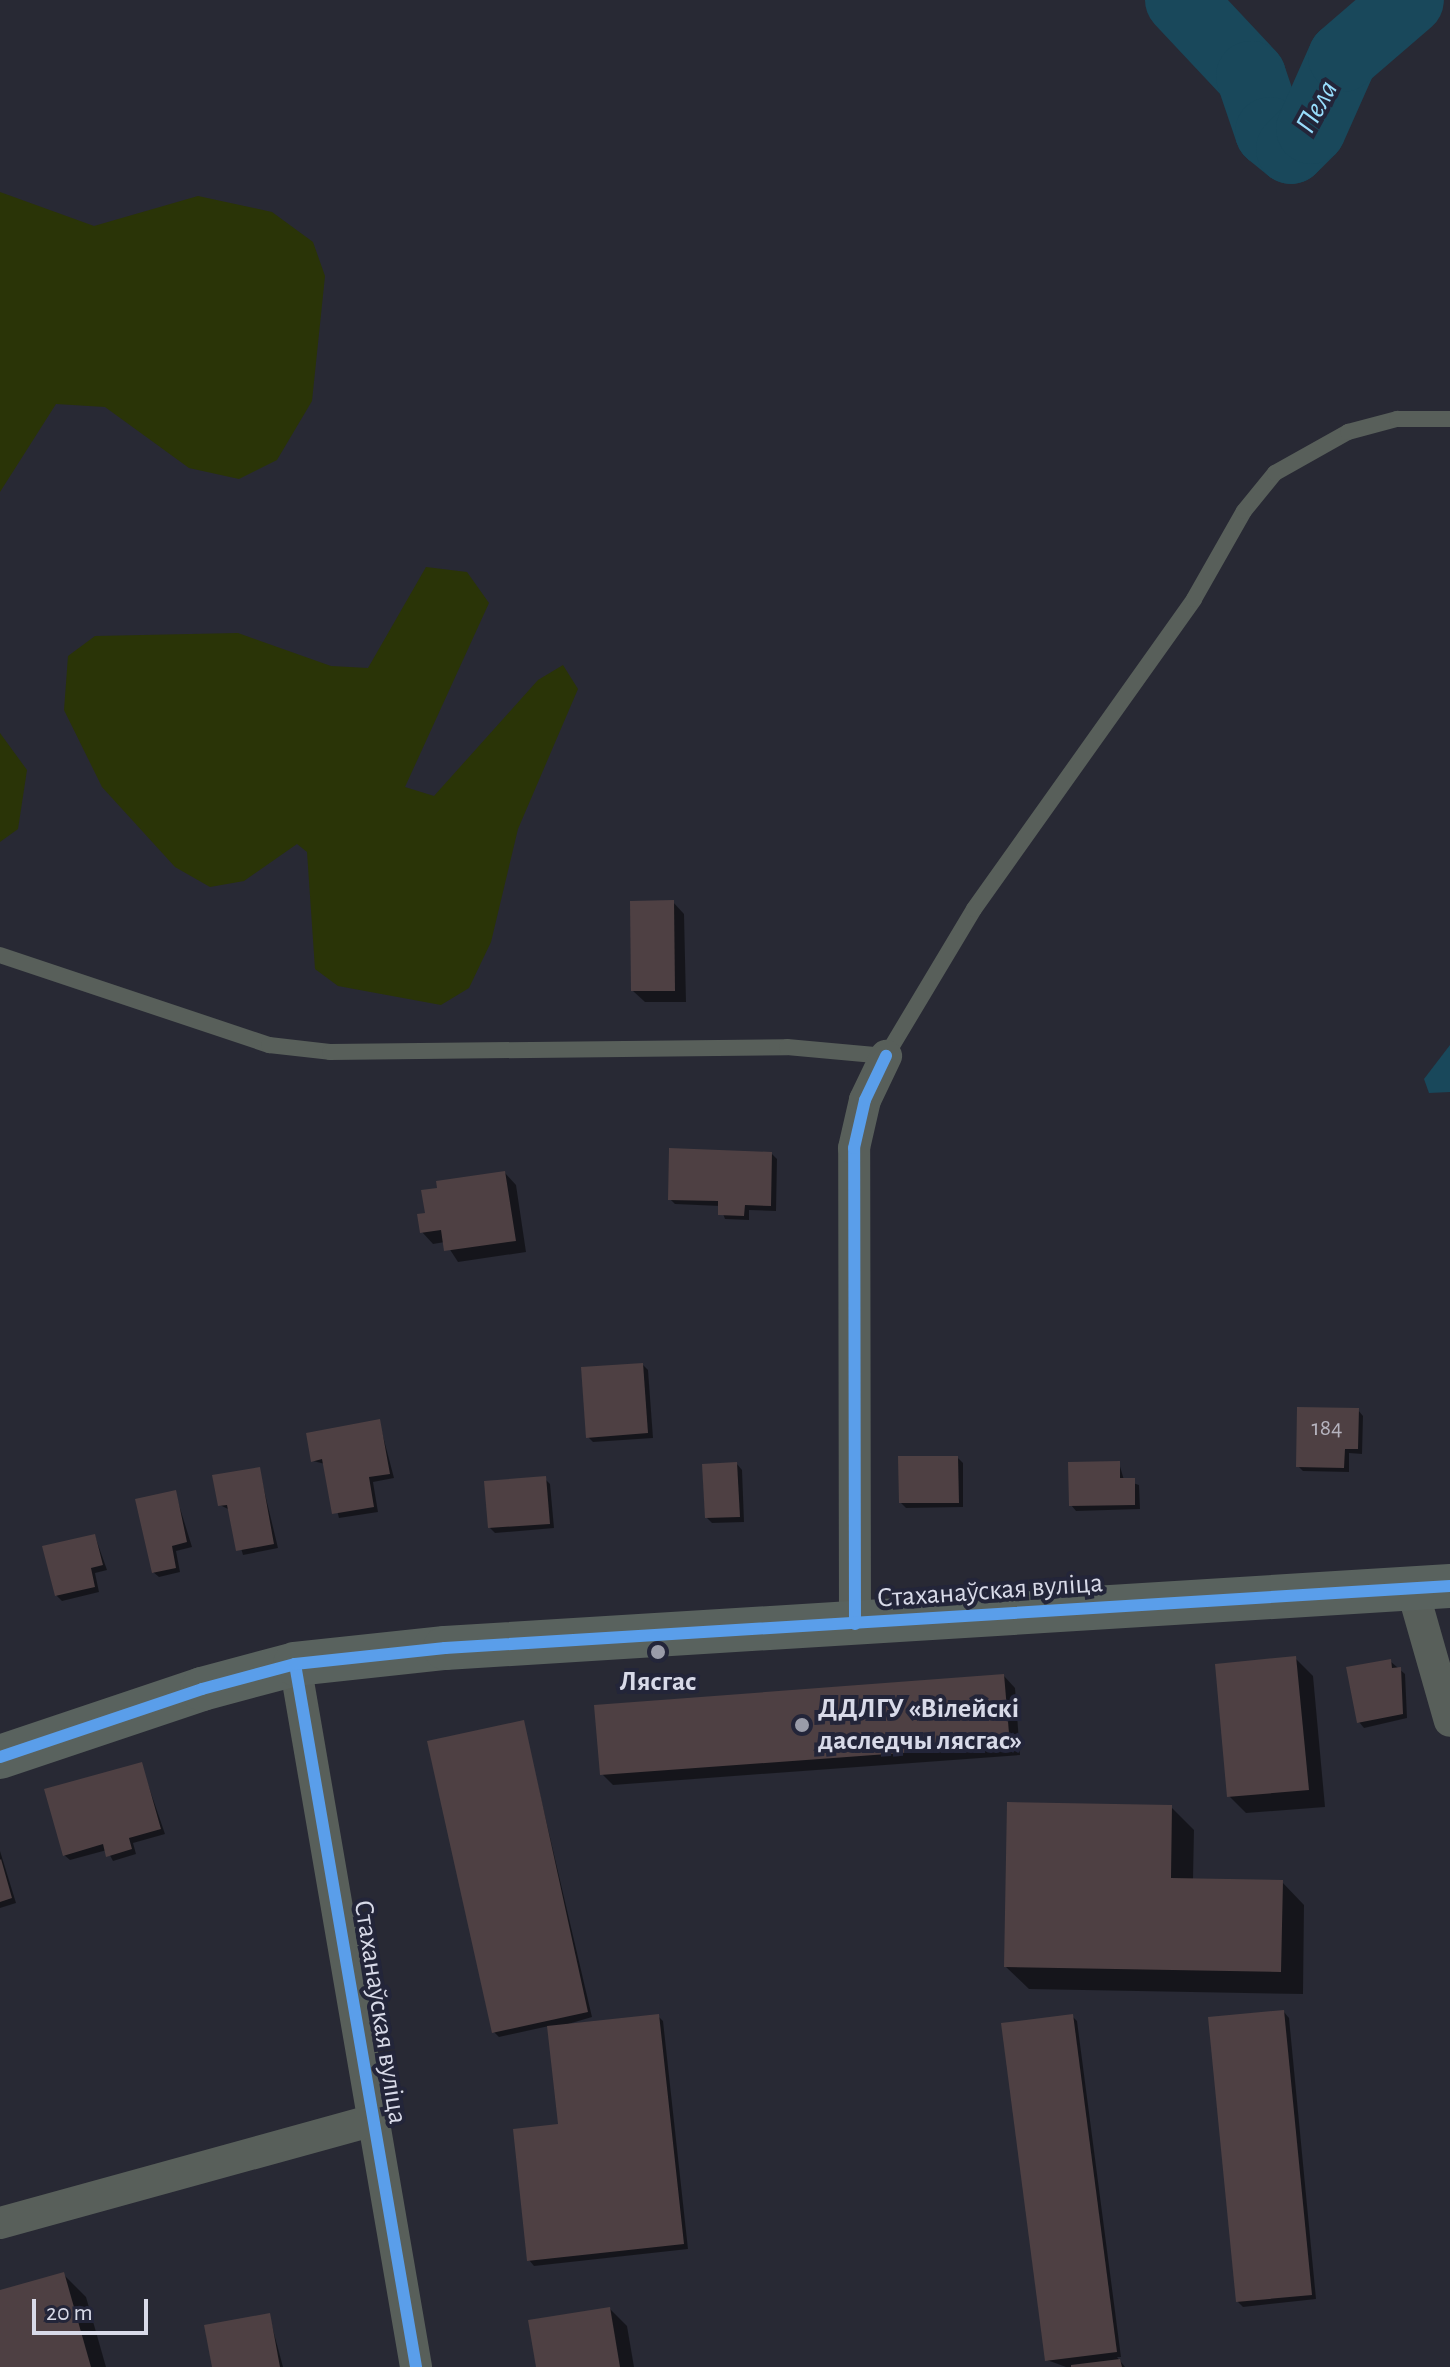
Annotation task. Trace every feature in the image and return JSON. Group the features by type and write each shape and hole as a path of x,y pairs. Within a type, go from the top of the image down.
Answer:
{"street":[{"path":"855,1624 851,1205 859,1122 886,1056"},
{"path":"1431,1587 1450,1721"},
{"name":"Стаханаўская вуліца","path":"0,1757 202,1689 295,1664 445,1648 1431,1587"},
{"name":"Стаханаўская вуліца","path":"295,1664 416,2367"},
{"name":"Стаханаўская вуліца","path":"0,2223 373,2120"}],"lane":[{"path":"0,955 269,1045 330,1052 787,1047 886,1056 974,909 1194,599 1244,511 1275,473 1348,432 1397,419 1450,419"}],"green space":[{"path":"0,192 94,226 198,196 272,212 313,242 325,276 312,401 277,460 239,479 189,468 105,407 56,404 0,492"},
{"path":"426,567 467,572 489,603 405,787 434,796 538,680 563,665 578,689 518,829 491,942 469,988 441,1005 338,986 315,969 307,852 297,844 244,881 210,887 175,867 102,787 64,710 68,656 95,636 238,633 331,666 368,668"},
{"path":"0,733 27,770 18,829 0,842"}],"water":[{"path":"1450,1045 1450,1092 1429,1093 1424,1079"}],"building":[{"path":"674,900 675,991 631,991 630,901"},
{"path":"669,1148 772,1152 771,1206 745,1205 744,1216 718,1215 718,1201 668,1200"},
{"path":"505,1171 516,1241 444,1251 441,1230 420,1233 417,1214 425,1213 421,1190 437,1188 436,1181"},
{"path":"643,1363 648,1433 586,1438 581,1367"},
{"path":"1297,1407 1359,1408 1358,1449 1345,1449 1344,1468 1296,1467"},
{"path":"380,1419 390,1474 369,1477 374,1507 332,1514 322,1459 311,1462 306,1433"},
{"path":"898,1456 958,1456 959,1503 899,1503"},
{"path":"1120,1461 1120,1478 1135,1478 1135,1505 1069,1506 1068,1462"},
{"path":"737,1462 740,1517 705,1518 702,1464"},
{"path":"260,1467 274,1544 236,1551 227,1505 218,1506 212,1475"},
{"path":"546,1476 550,1524 488,1528 484,1481"},
{"path":"176,1490 187,1542 172,1546 176,1568 152,1573 135,1499"},
{"path":"95,1534 103,1565 91,1568 95,1587 55,1596 42,1546"},
{"path":"1296,1656 1309,1790 1227,1797 1215,1664"},
{"path":"1391,1659 1392,1668 1401,1667 1403,1714 1357,1723 1346,1667"},
{"name":"ДДЛГУ «Вілейскі даследчы лясгас»","path":"1004,1674 1010,1745 600,1775 594,1705"},
{"path":"524,1720 588,2012 492,2033 427,1741"},
{"path":"142,1762 161,1829 129,1838 132,1849 106,1857 103,1844 63,1856 44,1789"},
{"path":"1007,1802 1172,1805 1171,1878 1283,1880 1281,1972 1004,1967"},
{"path":"0,1860 12,1898 0,1902"},
{"path":"1284,2010 1312,2295 1236,2302 1208,2017"},
{"path":"659,2014 684,2244 527,2261 513,2129 558,2124 547,2026"},
{"path":"1073,2014 1117,2352 1045,2361 1001,2023"},
{"path":"64,2272 91,2367 0,2367 0,2290"},
{"path":"610,2307 620,2367 536,2367 528,2320"},
{"path":"270,2313 280,2367 212,2367 204,2325"},
{"path":"1120,2359 1122,2367 1071,2367 1071,2365"}],"waterway":[{"name":"Пела","path":"1180,0 1251,76 1270,132 1291,149 1311,129 1343,57 1409,0"}],"cycle path":[{"path":"855,1624 854,1148 865,1100 886,1056"},
{"path":"0,1757 202,1689 295,1664 445,1648 1450,1586"},
{"path":"295,1664 416,2367"}],"place":[{"name":"Лясгас","path":"658,1652"},
{"name":"ДДЛГУ «Вілейскі даследчы лясгас»","path":"802,1725"}]}
